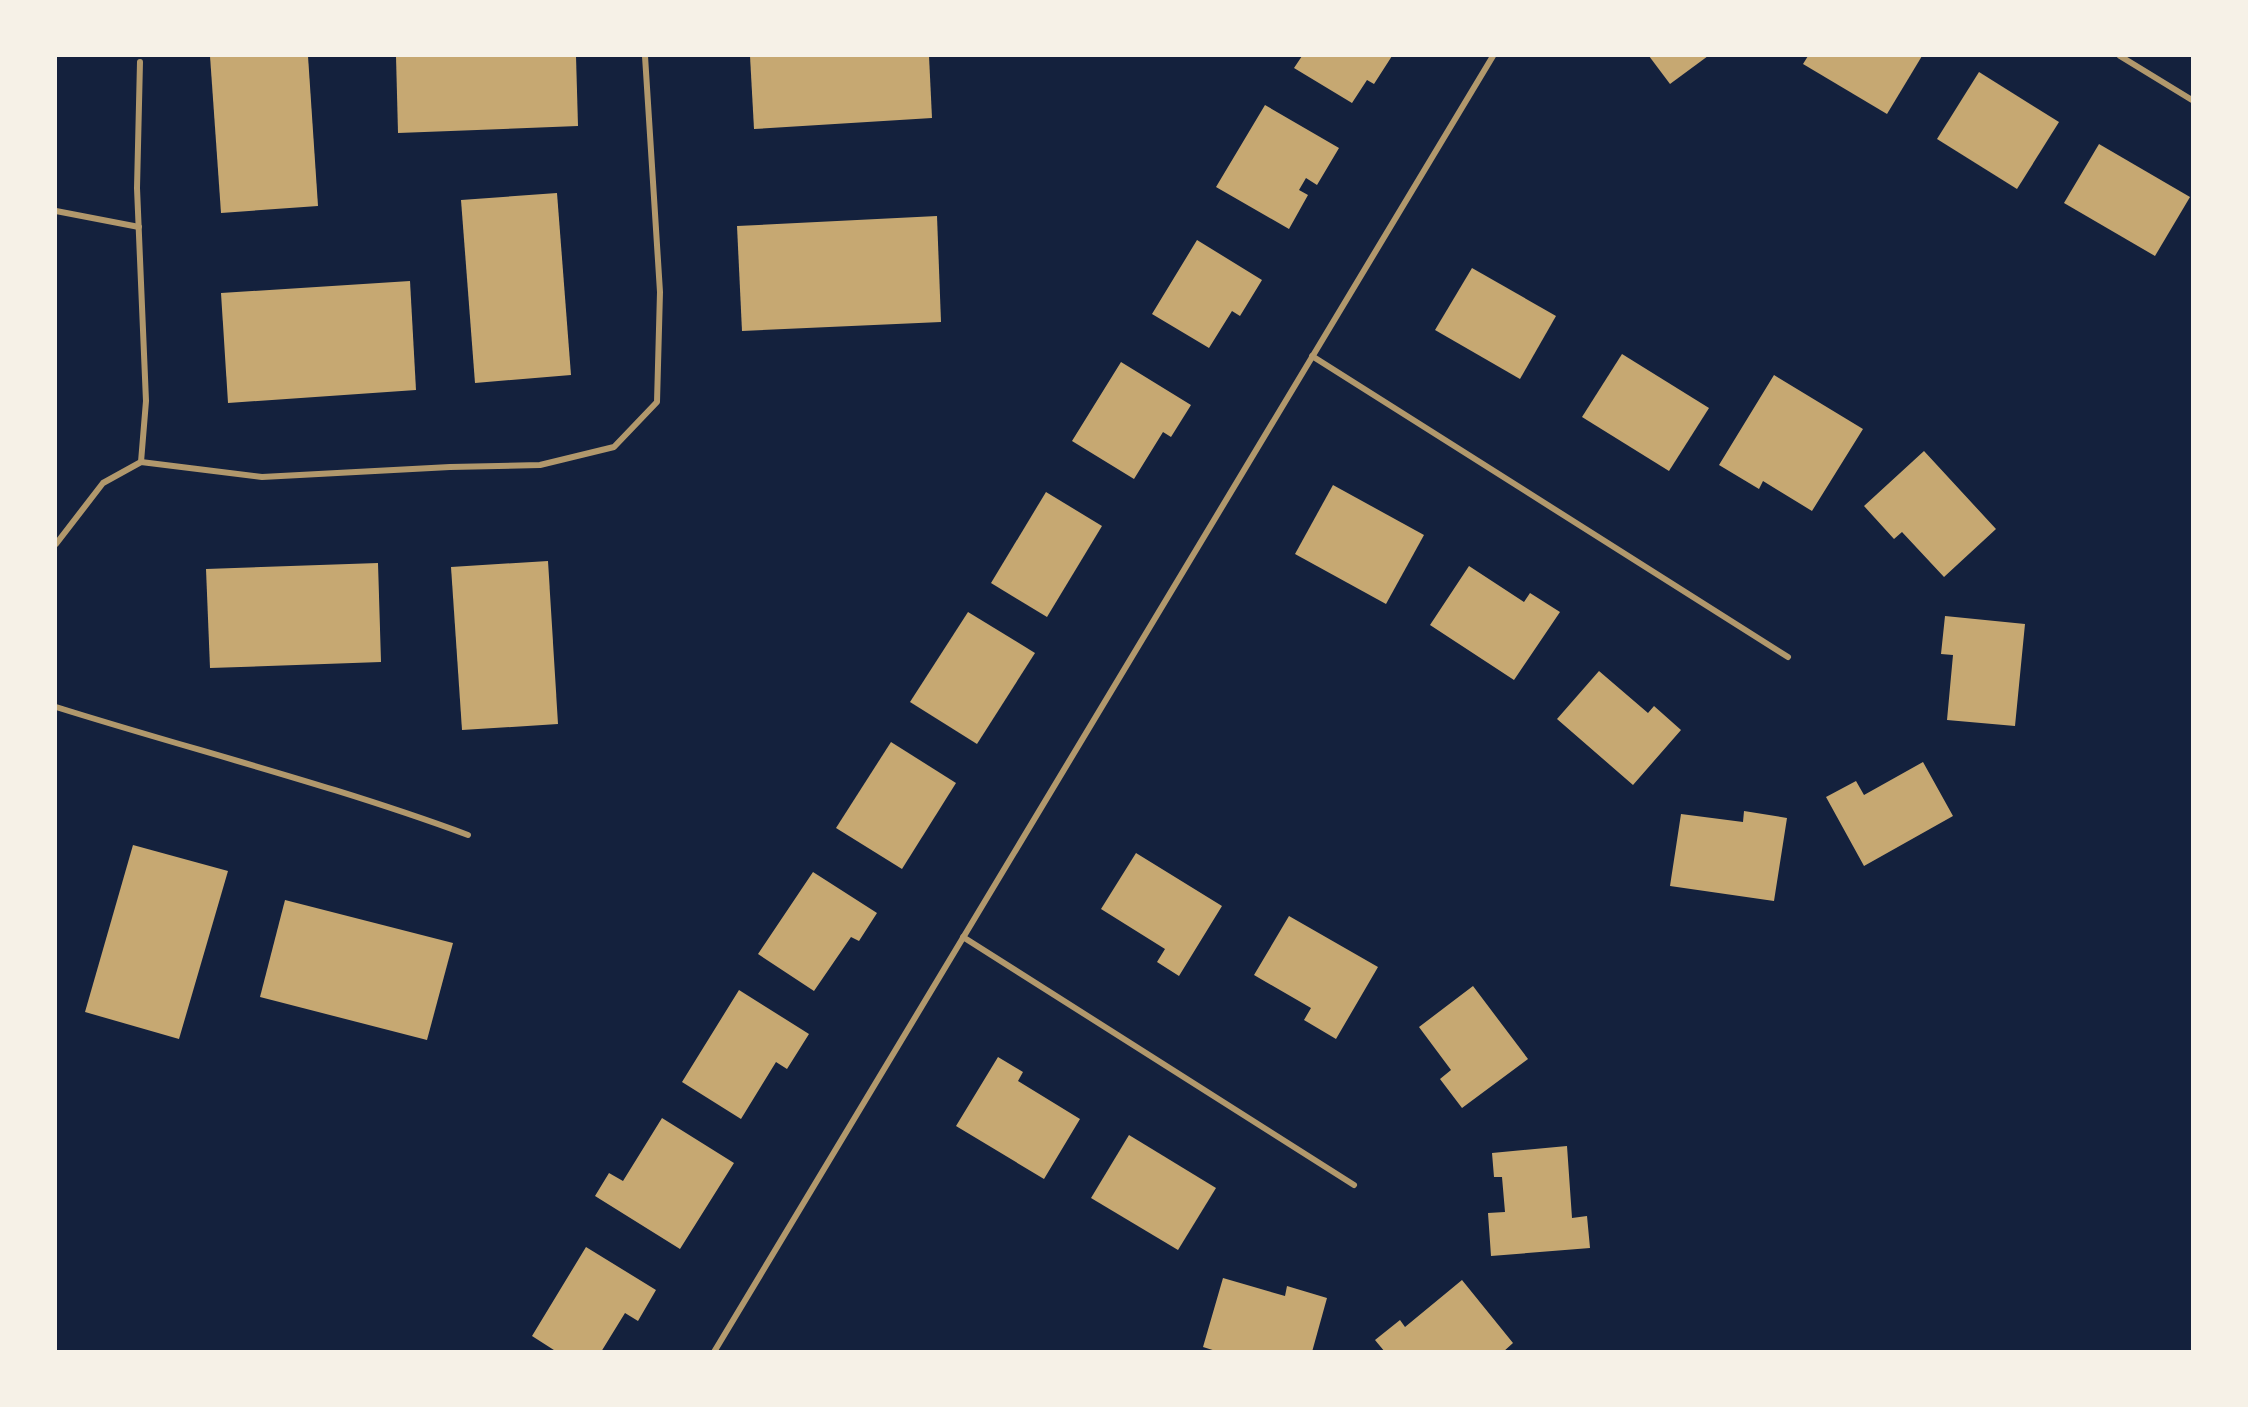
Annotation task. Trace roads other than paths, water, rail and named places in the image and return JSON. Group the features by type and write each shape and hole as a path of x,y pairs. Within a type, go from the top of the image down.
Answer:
{"street":[{"path":"56,544 103,483 141,462 262,477 450,467 540,465 614,447 657,402 660,292 645,56"},
{"path":"714,1352 1493,56"},
{"path":"2120,56 2193,100"},
{"path":"140,62 137,177 146,401 141,462"},
{"path":"56,211 139,227"},
{"path":"1312,356 1788,657"},
{"path":"56,707 188,748 398,808 468,835"},
{"path":"963,937 1354,1185"}]}
